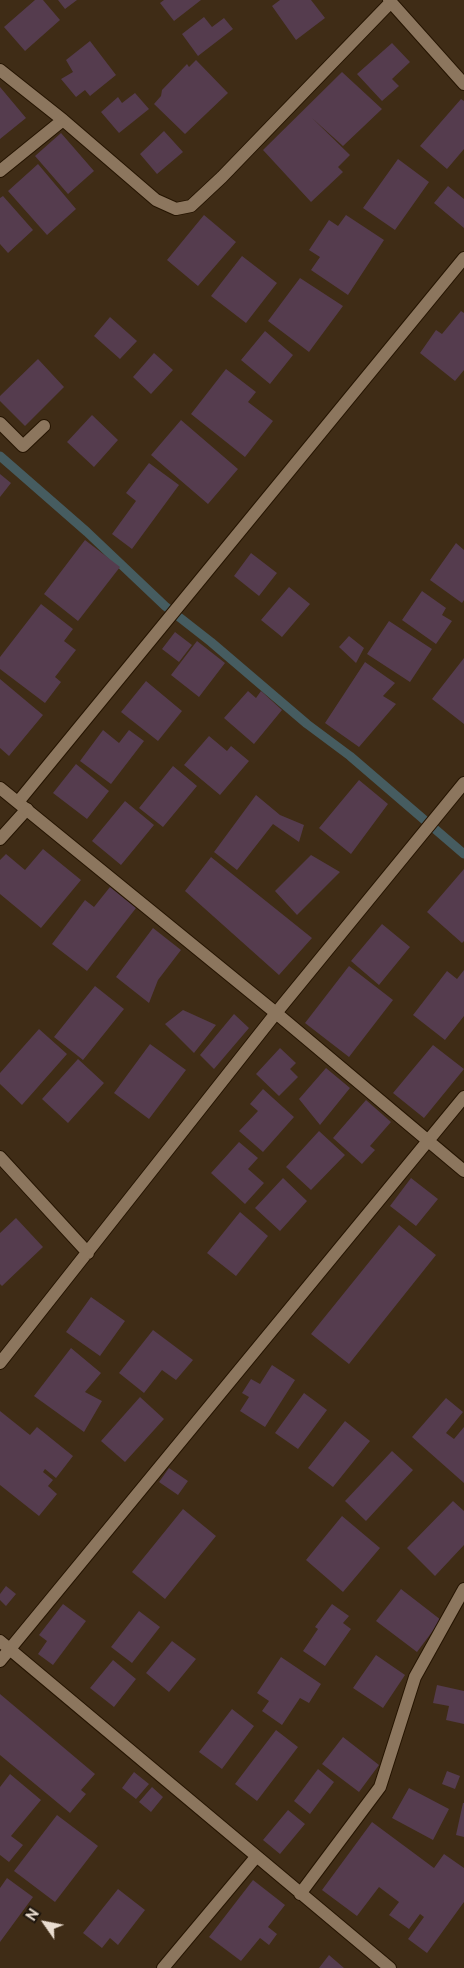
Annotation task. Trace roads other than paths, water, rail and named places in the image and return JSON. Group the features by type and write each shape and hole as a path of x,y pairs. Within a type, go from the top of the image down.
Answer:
{"street":[{"path":"0,70 63,120 156,200 176,209 191,206 229,170 390,1 464,84"},
{"path":"0,171 63,120"},
{"path":"0,839 22,805 464,258"},
{"path":"0,423 23,446 44,426"},
{"path":"0,1364 276,1013 464,783"},
{"path":"0,788 276,1013 464,1171"},
{"path":"0,1661 5,1646 464,1097"},
{"path":"0,1157 88,1253"},
{"path":"300,1894 380,1787 415,1677 464,1589"},
{"path":"5,1646 390,1968"},
{"path":"163,1968 256,1856"}],"waterway":[{"path":"0,456 87,532 165,606 211,642 307,724 350,756 464,854"}]}
